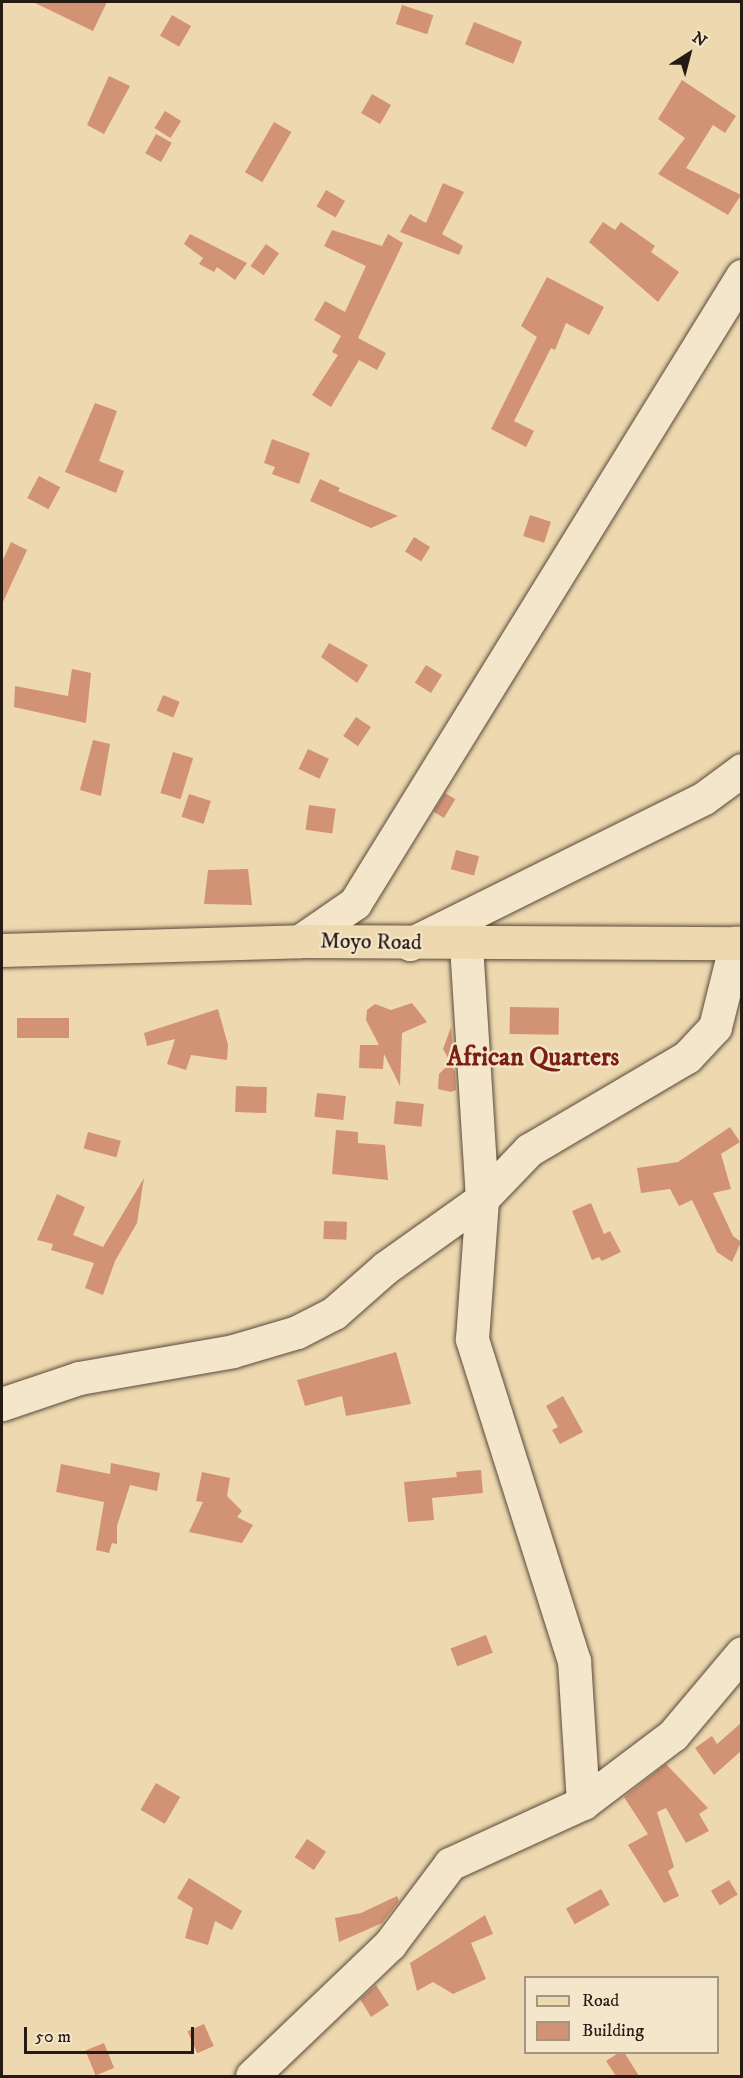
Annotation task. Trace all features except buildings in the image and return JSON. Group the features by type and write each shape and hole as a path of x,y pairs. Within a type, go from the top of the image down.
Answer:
{"main road":[{"name":"Moyo Road","path":"2,950 300,940 466,945 739,943"}],"street":[{"path":"300,940 355,903 741,276"},
{"path":"410,944 704,798 741,770"},
{"path":"2,1404 79,1378 165,1366 297,1332 334,1313 385,1268 482,1199 529,1150 687,1057 716,1027 739,943"},
{"path":"466,945 482,1199 472,1339 574,1661 583,1803"},
{"path":"252,2076 390,1944 450,1864 583,1803 673,1735 741,1653"}],"district":[{"name":"African Quarters","path":"533,1058"}]}
